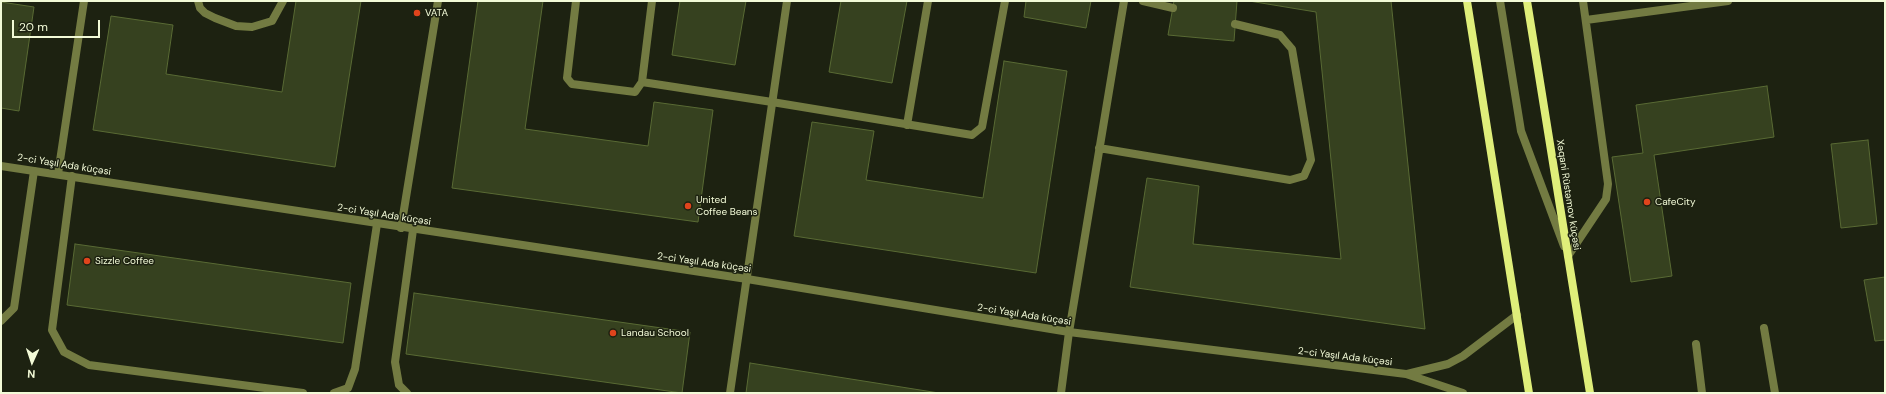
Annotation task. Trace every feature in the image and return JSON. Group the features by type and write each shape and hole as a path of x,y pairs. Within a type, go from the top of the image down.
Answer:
{"main road":[{"path":"1467,1 1518,315 1529,393"},
{"name":"Xəqani Rüstəmov küçəsi","path":"1527,1 1590,393"}],"street":[{"path":"58,174 84,1"},
{"path":"198,1 200,8 205,13 215,18 236,26 252,27 272,21 283,1"},
{"path":"401,228 438,1"},
{"path":"576,1 567,78 572,84 635,92 642,82 652,1"},
{"path":"730,393 787,1"},
{"path":"907,125 928,1"},
{"path":"642,82 972,135 982,127 1005,1"},
{"path":"1061,393 1069,332 1124,1"},
{"path":"1143,1 1173,8"},
{"path":"1500,1 1521,132 1568,256"},
{"path":"1568,256 1606,199 1608,184 1583,1"},
{"path":"1586,20 1728,1"},
{"path":"1099,148 1290,180 1304,176 1311,160 1292,49 1280,35 1235,24"},
{"name":"2-ci Yaşıl Ada küçəsi","path":"1,166 413,230 747,279 1069,332 1406,374 1463,393"},
{"path":"1,321 14,308 34,171"},
{"path":"72,176 52,330 64,352 89,365 303,393"},
{"path":"334,393 348,388 355,369 377,224"},
{"path":"407,393 399,385 395,362 413,230"},
{"name":"2-ci Yaşıl Ada küçəsi","path":"1406,374 1448,364 1463,356 1518,315"},
{"path":"1764,328 1775,393"},
{"path":"1696,344 1702,393"}],"building":[{"path":"296,1 361,1 335,167 93,130 111,16 173,25 166,74 282,92"},
{"path":"478,1 543,1 525,129 648,146 654,102 713,110 698,222 452,188"},
{"path":"680,1 746,1 735,65 672,55"},
{"path":"841,1 907,1 892,83 829,72"},
{"path":"1026,1 1091,1 1086,28 1024,17"},
{"path":"1174,1 1237,1 1234,41 1168,35"},
{"path":"1249,1 1391,1 1425,329 1130,287 1147,178 1199,186 1193,244 1341,259 1316,12"},
{"path":"1,2 34,7 19,111 1,108"},
{"path":"1004,61 1067,71 1036,273 794,236 812,122 874,131 866,180 983,198"},
{"path":"1767,86 1774,137 1654,155 1672,276 1631,282 1612,157 1643,153 1636,105"},
{"path":"1868,140 1877,224 1841,228 1831,144"},
{"path":"75,244 351,283 343,343 67,305"},
{"path":"1885,277 1885,340 1875,341 1864,280"},
{"path":"414,293 690,332 682,393 406,354"},
{"path":"750,363 939,393 746,393"}],"place":[{"name":"VATA","path":"417,13"},
{"name":"CafeCity","path":"1647,202"},
{"name":"United Coffee Beans","path":"688,206"},
{"name":"Sizzle Coffee","path":"87,261"},
{"name":"Landau School","path":"613,333"}]}
